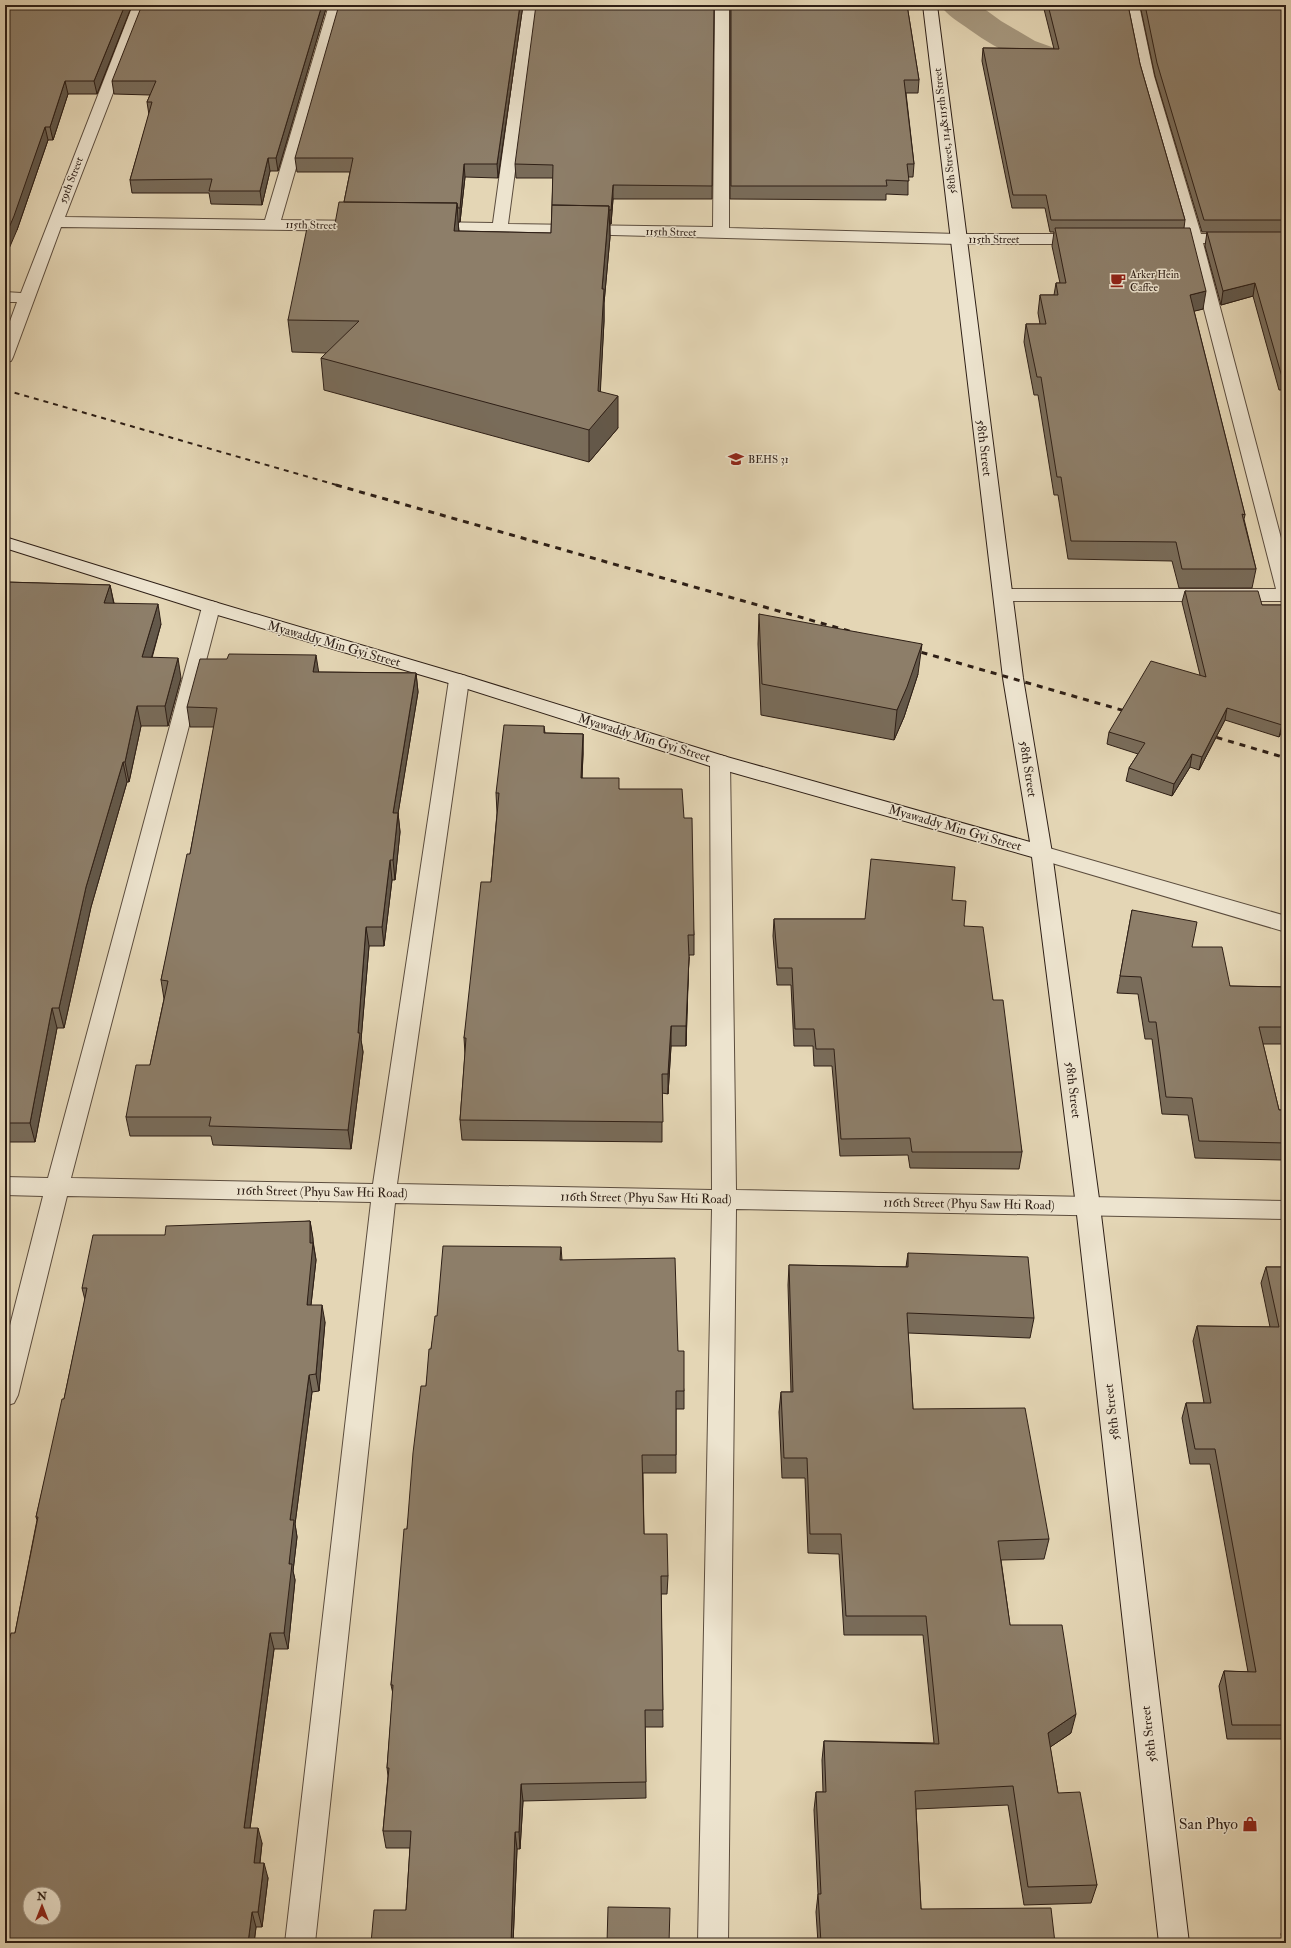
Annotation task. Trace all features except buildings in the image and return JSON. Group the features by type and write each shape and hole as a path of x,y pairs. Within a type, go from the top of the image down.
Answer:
{"street":[{"name":"59th Street","path":"5,357 55,222 140,5"},
{"path":"272,224 336,5"},
{"path":"500,228 530,5"},
{"path":"721,232 722,5"},
{"path":"1003,595 1286,594 1194,238 1149,84 1132,5"},
{"name":"58th Street, 114&115th Street","path":"930,6 958,239"},
{"name":"115th Street","path":"55,222 382,226"},
{"name":"115th Street","path":"414,227 721,232 958,239 1100,238"},
{"path":"1147,238 1286,239"},
{"name":"58th Street","path":"958,239 1013,678 1042,853 1088,1206 1174,1943"},
{"path":"5,297 26,298"},
{"name":"Myawaddy Min Gyi Street","path":"5,542 211,607 459,680 720,762 1286,924"},
{"path":"5,1395 57,1187 211,607"},
{"path":"300,1943 384,1193 459,680"},
{"path":"713,1943 724,1200 720,762"},
{"name":"116th Street (Phyu Saw Hti Road)","path":"5,1186 1286,1210"}],"waterway":[{"path":"957,5 989,28 1023,48 1090,73 1220,99 1286,118"}],"railway":[{"path":"5,390 340,486"},
{"path":"336,485 856,633"},
{"path":"910,649 1132,713"},
{"path":"1205,734 1286,758"}],"place":[{"name":"Arker Hein Caffee","path":"1118,280"},
{"name":"BEHS 31","path":"736,459"},
{"name":"San Phyo","path":"1250,1824"}]}
